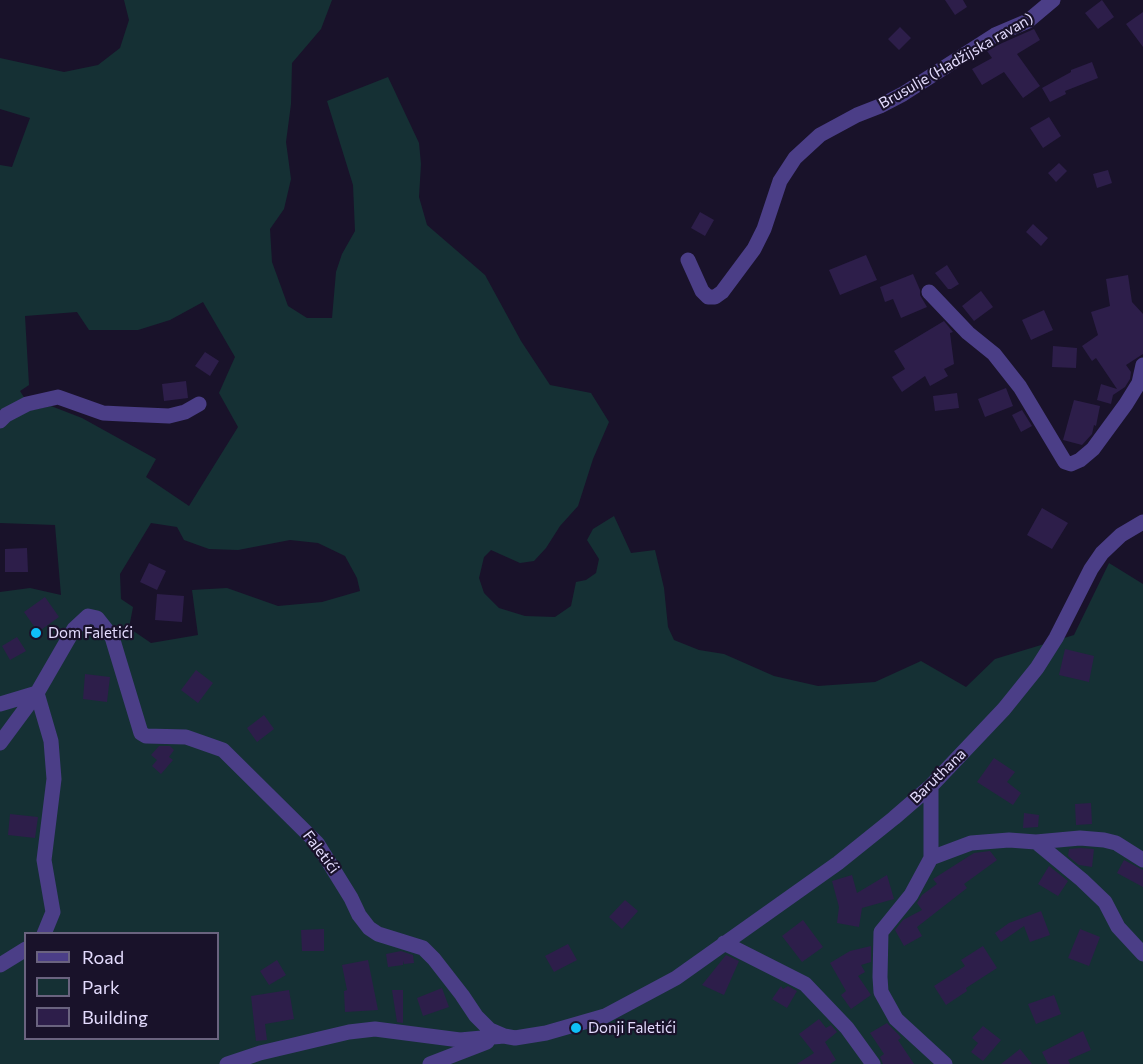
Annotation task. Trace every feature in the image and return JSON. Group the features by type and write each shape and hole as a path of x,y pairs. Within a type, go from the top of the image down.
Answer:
{"street":[{"name":"Brusulje (Hadžijska ravan)","path":"688,260 702,291 708,297 715,297 722,292 754,249 764,229 780,181 795,158 820,135 903,94 995,35 1028,21 1053,0"},
{"path":"928,292 968,333 994,354 1020,387 1065,462 1071,464 1080,460 1093,449 1139,383 1143,364"},
{"path":"0,421 6,415 27,404 58,397 103,412 134,415 169,416 185,412 199,404"},
{"name":"Baruthana","path":"504,1036 515,1038 546,1033 605,1016 676,978 838,863 930,786 1004,709 1037,668 1056,638 1090,569 1102,553 1121,535 1143,522"},
{"name":"Faletići","path":"0,743 37,693 74,629 88,616 97,618 112,637 141,733 146,736 186,737 223,750 317,843 369,928 378,934 423,948 462,995 476,1016 490,1030 504,1036"},
{"path":"0,704 37,693 51,741 54,779 45,860 53,912 44,932"},
{"path":"930,786 931,858 911,895 881,932 880,977 881,992 896,1019 945,1064"},
{"path":"931,858 971,843 1009,840 1036,842 1080,838 1116,843 1143,860"},
{"path":"1036,842 1105,902 1118,927 1143,954"},
{"path":"724,943 805,984 848,1028 873,1064"},
{"path":"0,965 24,950"},
{"path":"227,1064 261,1053 349,1032 375,1029 460,1040 504,1036"},
{"path":"430,1064 504,1036"}],"green space":[{"path":"124,0 332,0 321,29 292,63 291,104 286,142 291,179 284,209 270,229 272,262 288,306 307,318 332,318 336,272 342,254 355,231 353,185 327,101 388,77 419,143 421,164 419,197 427,225 485,275 521,341 550,385 591,393 609,422 593,459 578,506 534,561 520,563 491,550 484,557 479,578 484,593 499,608 525,616 555,617 571,606 576,582 586,580 596,573 599,559 587,540 593,529 614,516 631,553 655,550 664,588 668,627 674,640 699,650 724,654 774,676 818,686 875,682 921,661 966,687 995,659 1074,635 1109,563 1143,584 1143,1064 0,1064 0,592 30,588 61,595 55,525 0,523 0,165 12,167 30,118 0,109 0,58 64,72 98,65 120,48 129,20","holes":["203,302 235,357 219,393 238,427 189,506 146,477 156,459 82,418 51,406 32,410 20,391 29,385 25,316 77,312 89,330 138,330 170,320","151,523 177,527 184,540 209,549 238,550 290,540 318,543 345,556 357,578 360,591 322,602 278,606 227,588 192,590 198,635 151,643 129,628 133,607 121,599 120,574"]}],"building":[{"path":"945,0 963,0 967,7 955,15"},
{"path":"1102,0 1114,17 1098,29 1085,13"},
{"path":"1143,12 1143,47 1126,24"},
{"path":"900,27 911,38 899,50 888,39"},
{"path":"1034,29 1040,40 1017,54 1040,86 1023,98 1004,72 982,85 972,69 992,58 987,51"},
{"path":"1092,62 1098,78 1065,91 1066,94 1050,102 1042,88 1071,70"},
{"path":"1049,117 1061,136 1043,148 1030,128"},
{"path":"1059,163 1067,171 1056,182 1048,173"},
{"path":"1108,170 1112,183 1097,188 1093,174"},
{"path":"700,212 714,220 705,236 691,228"},
{"path":"1033,224 1048,238 1041,246 1026,232"},
{"path":"866,255 877,280 840,295 829,270"},
{"path":"947,265 959,284 951,289 948,289 935,273"},
{"path":"913,274 927,307 901,318 893,299 885,302 880,287"},
{"path":"1128,275 1132,302 1143,314 1143,354 1126,365 1131,372 1130,379 1125,387 1113,395 1111,404 1097,400 1101,384 1117,389 1096,358 1092,361 1082,346 1098,335 1091,312 1110,306 1106,279"},
{"path":"981,291 993,307 974,321 962,306"},
{"path":"1044,310 1053,330 1031,340 1022,320"},
{"path":"944,321 953,332 950,333 954,364 944,369 948,376 930,386 925,376 902,392 892,377 905,369 894,351"},
{"path":"1053,346 1077,348 1076,368 1052,367"},
{"path":"205,352 219,361 210,376 195,366"},
{"path":"186,381 188,398 164,401 162,384"},
{"path":"1006,388 1013,406 985,417 978,399"},
{"path":"957,393 959,408 935,411 933,396"},
{"path":"1074,400 1100,406 1096,426 1094,425 1092,434 1082,445 1063,440"},
{"path":"1022,410 1032,426 1021,432 1012,415"},
{"path":"1042,508 1068,523 1052,549 1027,535"},
{"path":"27,548 28,572 5,572 5,549"},
{"path":"149,563 166,571 157,590 140,582"},
{"path":"157,594 184,596 182,622 155,620"},
{"path":"45,597 59,617 38,632 24,612"},
{"path":"17,637 26,651 10,660 2,646"},
{"path":"1065,649 1094,656 1089,682 1059,675"},
{"path":"196,670 213,683 198,703 181,690"},
{"path":"85,674 110,677 107,702 83,699"},
{"path":"264,715 274,729 257,742 247,728"},
{"path":"159,746 170,746 174,750 169,757 173,760 161,774 152,766 157,760 151,755"},
{"path":"994,758 1015,772 1007,782 1021,793 1013,805 977,782"},
{"path":"1091,803 1092,824 1076,825 1075,804"},
{"path":"1024,813 1039,815 1038,827 1023,828"},
{"path":"10,814 38,817 35,838 8,835"},
{"path":"1069,849 1094,849 1092,867 1079,865 1068,856"},
{"path":"990,851 997,860 964,884 967,888 917,927 922,936 904,946 895,930 903,920 922,910 917,903 922,895 937,884 933,879 974,853"},
{"path":"1124,860 1143,870 1143,887 1117,873"},
{"path":"1049,866 1068,881 1058,896 1038,884"},
{"path":"852,875 857,893 887,875 894,899 862,908 859,927 837,923 839,907 832,881"},
{"path":"625,900 638,911 622,929 609,917"},
{"path":"1041,911 1050,935 1030,942 1024,926 1001,942 995,933 1009,923"},
{"path":"803,920 823,947 802,962 782,936"},
{"path":"324,929 324,951 302,951 301,930"},
{"path":"1080,929 1100,937 1089,966 1068,958"},
{"path":"568,944 577,960 554,972 545,956"},
{"path":"871,946 871,962 861,965 865,972 858,976 871,995 851,1009 841,995 846,991 830,963 850,951"},
{"path":"983,946 997,968 966,988 967,991 946,1005 934,986 965,966 961,960"},
{"path":"401,951 413,955 414,963 404,964 403,961 403,965 388,967 386,954"},
{"path":"726,955 739,961 724,995 702,985"},
{"path":"277,960 286,975 269,985 260,971"},
{"path":"368,960 378,1010 345,1012 344,991 347,990 342,965"},
{"path":"781,986 783,989 788,986 797,991 787,1008 772,999"},
{"path":"442,988 449,1007 423,1016 417,998"},
{"path":"289,990 294,1019 265,1024 267,1040 256,1041 251,996"},
{"path":"392,990 403,990 403,1023 397,1022"},
{"path":"1054,995 1061,1014 1036,1024 1028,1004"},
{"path":"819,1019 826,1028 831,1025 837,1032 825,1042 836,1060 830,1064 797,1064 814,1053 799,1034"},
{"path":"887,1023 901,1038 898,1040 914,1064 883,1064 880,1057 884,1054 870,1033"},
{"path":"983,1026 1001,1040 983,1061 971,1052 978,1043 972,1038"},
{"path":"1083,1031 1091,1050 1068,1060 1070,1064 1048,1064 1042,1052"},
{"path":"1020,1049 1032,1064 1001,1064"}],"place":[{"name":"Dom Faletići","path":"36,633"},
{"name":"Donji Faletići","path":"576,1028"}]}
